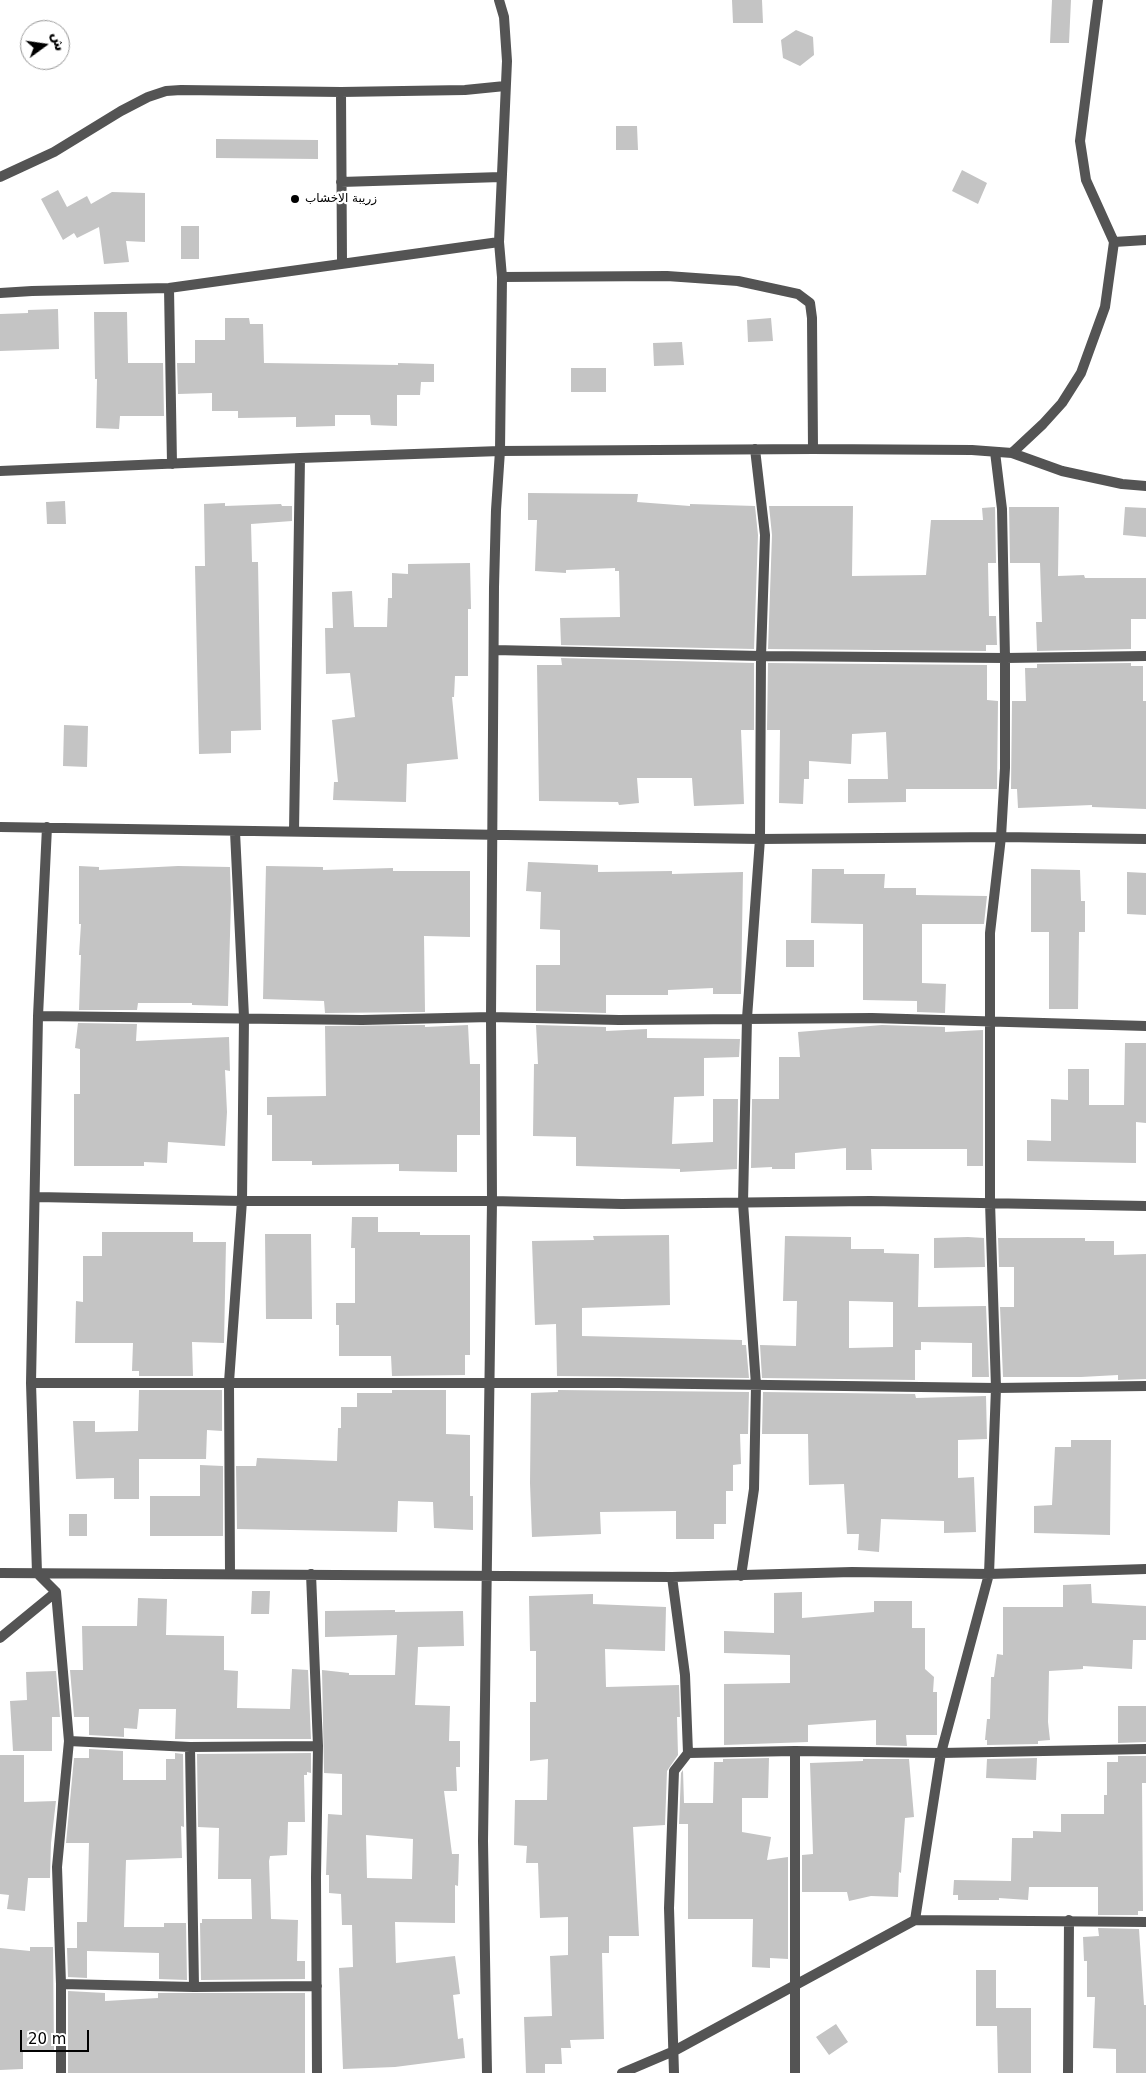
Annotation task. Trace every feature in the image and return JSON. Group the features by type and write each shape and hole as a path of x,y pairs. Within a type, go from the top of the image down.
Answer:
{"street":[{"path":"487,2073 483,1840 492,1201 491,1016 494,650 496,510 500,451 502,277 499,242 507,61 504,17 499,0"},
{"path":"1012,453 1062,403 1081,373 1105,308 1114,242 1086,180 1080,141 1098,0"},
{"path":"0,177 54,152 148,97 166,91 341,92 465,90 505,86"},
{"path":"341,92 342,263"},
{"path":"341,182 501,177"},
{"path":"1114,242 1146,240"},
{"path":"0,293 169,288 499,242"},
{"path":"502,277 667,276 738,282 798,294 810,303 812,318 813,449"},
{"path":"169,288 172,464"},
{"path":"0,471 500,451 945,448 1012,453 1062,471 1122,484 1146,486"},
{"path":"741,1576 754,1489 756,1385 743,1203 747,1018 760,839 761,656 765,535 755,449"},
{"path":"915,1920 941,1753 989,1574 996,1388 990,1202 990,933 1001,837 1005,768 1002,509 995,452"},
{"path":"294,831 300,458"},
{"path":"494,650 761,656 1005,658 1146,656"},
{"path":"0,827 760,839 1001,837 1146,839"},
{"path":"47,827 38,1016 31,1383 37,1574 56,1592 69,1741 57,1867 61,1984 61,2073"},
{"path":"230,1574 229,1382 242,1201 244,1017 235,832"},
{"path":"38,1016 244,1017 362,1020 491,1016 619,1020 872,1018 989,1023 1146,1026"},
{"path":"36,1197 242,1201 492,1201 622,1204 870,1201 1146,1206"},
{"path":"31,1383 229,1382 996,1388 1146,1386"},
{"path":"0,1573 741,1576 852,1572 989,1574 1146,1570"},
{"path":"311,1574 318,1746 316,1876 317,2073"},
{"path":"672,1576 685,1675 688,1753 674,1771 669,1908 674,2073"},
{"path":"0,1638 56,1592"},
{"path":"69,1741 190,1747 318,1746"},
{"path":"190,1747 194,1987"},
{"path":"688,1753 796,1751 941,1753 1146,1749"},
{"path":"795,2073 796,1751"},
{"path":"622,2073 674,2051 915,1920 1146,1922"},
{"path":"1068,2073 1069,1920"},
{"path":"61,1984 194,1987 317,1986"}],"building":[{"path":"732,0 762,0 763,23 733,23"},
{"path":"1052,0 1071,0 1069,43 1050,43"},
{"path":"796,30 813,37 814,55 800,66 783,58 781,40"},
{"path":"616,126 637,126 638,150 616,150"},
{"path":"216,139 318,140 318,159 216,158"},
{"path":"962,170 987,183 978,204 952,191"},
{"path":"58,190 67,207 87,196 91,204 112,192 145,193 145,242 126,241 129,262 104,264 99,227 77,238 74,233 63,240 41,199"},
{"path":"181,226 199,226 199,259 181,259"},
{"path":"58,309 59,349 0,351 0,314 28,313 28,310"},
{"path":"94,312 127,312 128,363 163,363 164,416 120,416 119,429 96,428 97,379 95,379"},
{"path":"225,318 249,318 250,324 263,324 264,363 434,364 434,382 421,382 420,395 397,395 397,426 371,425 370,415 335,415 335,426 296,427 296,417 238,418 238,411 212,411 212,393 178,394 177,363 195,363 195,340 225,340"},
{"path":"771,318 773,341 748,342 747,320"},
{"path":"682,342 684,365 654,366 653,343"},
{"path":"571,368 606,368 606,392 571,392"},
{"path":"528,493 638,494 637,502 690,506 690,504 755,506 758,535 754,649 561,645 560,618 620,617 619,571 615,571 615,568 566,570 566,573 535,571 537,520 528,520"},
{"path":"65,501 66,524 47,524 46,502"},
{"path":"225,503 225,506 281,504 282,506 292,506 292,521 251,524 252,562 258,562 261,730 231,731 231,753 199,754 195,566 205,566 204,504"},
{"path":"769,506 853,506 852,576 926,575 931,520 983,520 982,508 995,507 996,563 988,563 989,616 996,616 997,645 986,645 986,651 768,649 772,535"},
{"path":"1009,507 1059,507 1058,576 1084,575 1085,578 1146,578 1146,619 1131,619 1131,649 1037,651 1036,622 1042,622 1040,563 1010,563"},
{"path":"1125,507 1146,508 1146,537 1123,535"},
{"path":"470,563 471,609 468,609 468,676 455,676 454,697 452,697 458,759 407,764 406,802 333,800 334,782 338,782 332,720 355,717 350,673 326,674 325,628 333,628 332,592 352,591 354,627 387,627 388,598 392,598 392,573 408,574 408,564"},
{"path":"561,658 754,663 754,730 741,730 744,804 694,806 692,778 637,778 639,803 619,805 618,802 539,801 537,665 562,665"},
{"path":"768,663 987,665 987,700 998,701 997,789 906,789 906,802 848,803 848,779 888,779 886,732 852,734 851,764 809,761 809,779 804,779 803,804 779,803 780,730 767,730"},
{"path":"1131,663 1131,666 1143,666 1143,701 1146,701 1146,809 1092,807 1092,805 1018,808 1017,789 1011,789 1012,701 1026,701 1025,668 1037,668 1037,664"},
{"path":"64,725 88,726 87,767 63,766"},
{"path":"528,862 598,865 598,872 672,871 672,874 743,872 741,994 713,994 713,988 668,990 668,995 606,995 606,1013 536,1011 536,965 560,965 560,930 540,929 541,892 526,891"},
{"path":"79,866 99,867 99,870 178,866 230,867 228,1006 192,1005 192,1003 138,1003 137,1010 79,1010 81,924 79,924"},
{"path":"266,866 323,867 323,870 393,868 393,871 470,871 470,937 424,936 425,1012 325,1013 324,1001 263,999"},
{"path":"812,869 844,869 844,874 885,874 884,888 916,888 916,895 987,896 984,924 922,924 922,983 946,984 945,1013 917,1012 917,1001 863,1000 863,924 811,923"},
{"path":"1031,869 1080,870 1081,901 1085,901 1085,932 1079,932 1078,1009 1049,1009 1049,932 1031,932"},
{"path":"1127,872 1146,873 1146,915 1127,914"},
{"path":"786,940 814,940 814,967 786,967"},
{"path":"78,1023 137,1024 136,1041 229,1037 230,1071 225,1070 227,1112 225,1146 168,1142 167,1163 144,1162 144,1166 74,1166 74,1094 80,1094 80,1049 75,1048"},
{"path":"425,1025 425,1027 468,1025 470,1064 480,1064 480,1135 457,1135 457,1172 399,1171 399,1164 312,1165 312,1161 272,1161 272,1115 267,1115 267,1097 326,1096 325,1026"},
{"path":"536,1025 606,1027 606,1031 647,1029 647,1038 740,1039 739,1057 704,1058 704,1096 674,1097 672,1144 713,1142 713,1099 738,1099 737,1169 680,1172 680,1169 576,1166 576,1137 533,1136 534,1064 538,1064"},
{"path":"882,1025 945,1027 945,1032 983,1030 983,1166 967,1166 967,1149 871,1149 872,1170 846,1170 846,1148 795,1153 795,1169 751,1168 752,1099 779,1099 779,1057 800,1057 798,1032"},
{"path":"1125,1043 1146,1043 1146,1123 1136,1122 1136,1163 1027,1161 1027,1140 1051,1141 1051,1099 1068,1100 1068,1069 1089,1069 1089,1105 1124,1105"},
{"path":"352,1217 378,1217 378,1232 420,1232 420,1235 470,1235 470,1355 465,1355 465,1375 392,1376 391,1356 339,1356 339,1325 336,1325 336,1303 355,1303 355,1248 351,1248"},
{"path":"102,1232 193,1232 193,1242 226,1242 224,1343 192,1342 193,1376 139,1376 139,1371 132,1371 133,1343 75,1343 76,1301 83,1302 83,1256 102,1256"},
{"path":"265,1234 311,1234 312,1319 266,1319"},
{"path":"669,1235 670,1305 582,1308 582,1336 742,1340 742,1345 746,1345 749,1378 557,1376 556,1324 535,1325 532,1241 594,1240 593,1236"},
{"path":"785,1236 851,1237 851,1249 884,1249 884,1253 919,1254 918,1307 986,1306 989,1377 972,1377 972,1343 921,1342 921,1350 915,1350 915,1380 762,1378 760,1345 796,1346 797,1301 783,1301","holes":["849,1301 893,1302 893,1347 849,1348"]},
{"path":"934,1238 984,1238 985,1267 934,1268"},
{"path":"998,1238 1085,1238 1085,1241 1114,1241 1114,1255 1146,1254 1146,1379 1118,1380 1118,1375 1003,1377 1000,1307 1014,1307 1014,1267 999,1267"},
{"path":"139,1390 222,1390 222,1431 207,1430 206,1459 139,1459 139,1499 114,1499 114,1478 76,1479 73,1421 95,1421 95,1432 138,1431"},
{"path":"392,1390 446,1390 446,1434 470,1435 470,1496 473,1496 473,1530 434,1528 433,1502 398,1501 397,1532 237,1529 236,1466 256,1466 257,1458 337,1461 338,1428 341,1428 341,1407 357,1407 357,1393 392,1393"},
{"path":"558,1390 749,1392 748,1434 740,1434 741,1464 733,1465 733,1491 726,1491 726,1524 714,1524 714,1539 676,1539 676,1511 600,1512 601,1534 532,1537 530,1483 531,1393 558,1392"},
{"path":"763,1392 915,1394 916,1398 986,1396 987,1439 958,1440 958,1478 974,1477 976,1532 944,1533 944,1521 881,1519 879,1552 858,1550 859,1534 847,1534 844,1484 809,1485 808,1434 762,1434"},
{"path":"1071,1440 1111,1440 1110,1535 1034,1533 1034,1506 1052,1505 1055,1447 1071,1447"},
{"path":"200,1465 223,1466 223,1536 150,1536 150,1496 200,1496"},
{"path":"69,1514 87,1514 87,1536 69,1536"},
{"path":"1091,1584 1092,1603 1146,1606 1146,1640 1133,1640 1132,1669 1083,1666 1083,1669 1049,1671 1048,1722 1050,1740 1038,1741 1038,1744 987,1745 987,1740 985,1740 987,1719 990,1719 991,1677 994,1677 997,1654 1003,1655 1003,1607 1063,1607 1063,1585"},
{"path":"252,1591 270,1591 269,1614 251,1614"},
{"path":"802,1592 802,1618 874,1612 874,1601 912,1601 912,1628 925,1628 925,1669 934,1677 933,1692 937,1692 937,1735 906,1735 907,1746 876,1745 876,1720 808,1725 808,1742 724,1745 724,1684 790,1683 790,1655 724,1653 724,1631 774,1633 774,1593"},
{"path":"593,1594 593,1604 666,1607 665,1651 605,1649 606,1687 679,1685 680,1717 677,1717 678,1755 667,1771 665,1825 633,1827 639,1936 609,1936 609,1953 602,1953 604,2039 570,2040 571,2048 561,2048 562,2064 545,2064 545,2073 526,2073 524,2017 552,2016 550,1956 568,1955 568,1917 540,1918 538,1863 526,1863 527,1846 514,1845 515,1800 547,1800 548,1759 530,1761 530,1702 536,1702 536,1651 530,1651 529,1596"},
{"path":"138,1598 167,1599 166,1635 224,1636 224,1670 238,1671 237,1708 290,1709 292,1669 308,1670 311,1739 175,1739 176,1709 139,1709 137,1729 124,1728 124,1737 89,1735 89,1717 74,1717 70,1670 83,1670 82,1626 137,1626"},
{"path":"325,1611 463,1611 464,1646 418,1647 415,1705 450,1706 449,1741 460,1741 460,1767 456,1767 457,1791 444,1791 452,1854 459,1854 458,1886 455,1885 455,1923 395,1922 396,1963 455,1956 460,1994 453,1995 458,2039 463,2038 465,2058 395,2067 343,2069 339,1968 353,1967 352,1925 342,1925 341,1894 329,1893 329,1875 326,1875 328,1814 342,1815 342,1774 324,1773 322,1670 349,1673 349,1675 395,1675 397,1635 325,1637","holes":["366,1835 413,1839 412,1879 367,1878"]},
{"path":"56,1671 60,1717 52,1717 52,1751 13,1751 10,1701 27,1700 26,1672"},
{"path":"1118,1706 1146,1706 1146,1742 1118,1743"},
{"path":"89,1749 123,1751 123,1780 166,1780 166,1759 175,1759 175,1753 183,1754 184,1827 181,1826 182,1858 126,1860 124,1927 164,1927 164,1923 186,1923 187,1980 159,1979 159,1953 87,1951 87,1978 68,1977 67,1948 77,1948 77,1922 87,1922 89,1843 66,1843 74,1758 89,1758"},
{"path":"311,1753 311,1773 307,1772 307,1775 304,1775 305,1822 288,1822 287,1855 270,1856 269,1861 271,1919 298,1920 297,1961 305,1961 305,1979 201,1980 200,1923 202,1923 202,1919 252,1919 251,1879 218,1879 219,1828 198,1827 197,1754"},
{"path":"0,1755 24,1755 24,1802 56,1801 51,1843 50,1878 28,1878 25,1911 7,1909 9,1895 0,1894"},
{"path":"1118,1756 1146,1756 1146,1783 1142,1783 1143,1911 1138,1911 1138,1915 1098,1915 1098,1887 1029,1887 1028,1900 999,1898 999,1900 958,1900 958,1895 953,1895 954,1880 1011,1881 1012,1838 1033,1838 1033,1831 1061,1832 1061,1814 1104,1814 1104,1795 1107,1795 1107,1762 1118,1762"},
{"path":"769,1758 768,1798 742,1798 742,1832 771,1837 767,1860 788,1857 788,1959 770,1958 770,1968 752,1967 753,1919 688,1919 688,1824 679,1824 681,1773 683,1770 684,1803 713,1803 714,1762 723,1762 723,1759"},
{"path":"1037,1758 1036,1780 986,1778 987,1759"},
{"path":"863,1759 909,1759 914,1817 905,1818 898,1897 871,1896 849,1901 847,1892 802,1892 802,1855 813,1854 810,1763 863,1761"},
{"path":"1098,1928 1139,1929 1144,2005 1146,2005 1146,2073 1116,2073 1116,2049 1093,2048 1095,1997 1087,1997 1087,1961 1084,1961 1083,1937 1099,1936"},
{"path":"30,1947 53,1947 54,2050 23,2050 23,2069 0,2070 0,1948 30,1951"},
{"path":"976,1970 996,1970 996,2008 1031,2008 1031,2073 998,2073 997,2026 976,2026"},
{"path":"68,1991 105,1993 105,2001 158,1998 158,1993 305,1993 305,2073 68,2073"},
{"path":"836,2024 848,2042 829,2055 816,2037"}],"place":[{"name":"زريبة الاخشاب","path":"295,199"}]}
